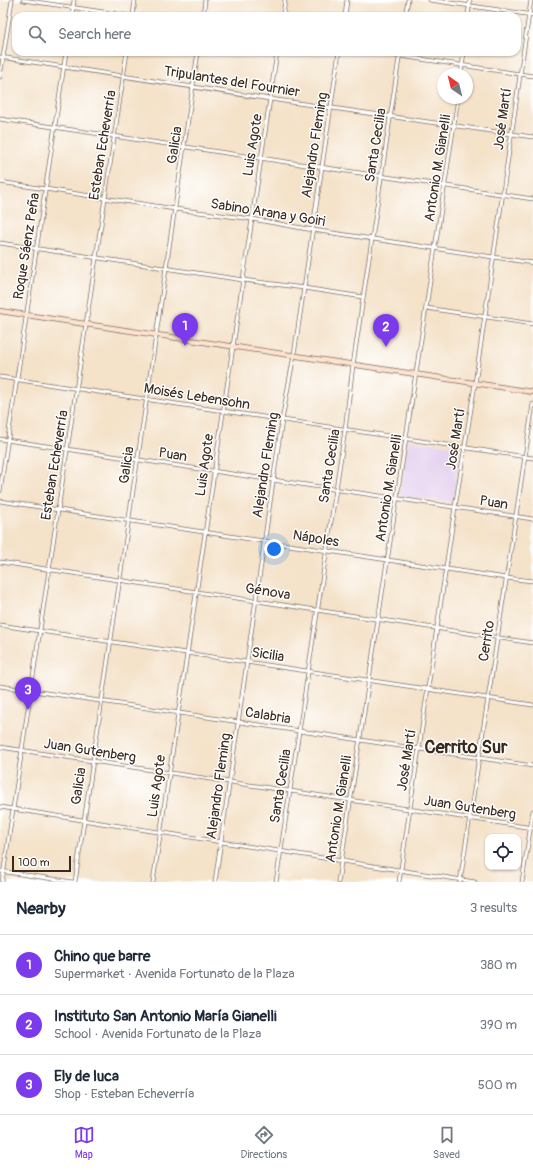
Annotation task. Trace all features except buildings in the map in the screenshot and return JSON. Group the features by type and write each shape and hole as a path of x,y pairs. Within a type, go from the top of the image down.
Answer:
{"main road":[{"path":"0,312 533,392"}],"street":[{"path":"0,77 12,0"},
{"path":"23,0 102,12"},
{"path":"72,12 74,0"},
{"path":"134,12 135,0"},
{"path":"204,12 205,0"},
{"path":"284,12 285,0"},
{"path":"346,12 347,0"},
{"path":"406,12 408,0"},
{"path":"430,0 509,12"},
{"path":"468,12 470,0"},
{"name":"José Martí","path":"399,882 455,507 475,384 531,0"},
{"path":"521,14 533,15"},
{"name":"Roque Sáenz Peña","path":"0,490 65,56"},
{"name":"Esteban Echeverría","path":"2,882 2,871 13,809 126,56"},
{"name":"Galicia","path":"74,882 198,56"},
{"name":"Luis Agote","path":"153,882 276,56"},
{"name":"Alejandro Fleming","path":"215,882 282,420 294,355 338,56"},
{"name":"Santa Cecilia","path":"276,882 346,430 353,365 400,56"},
{"path":"410,56 462,66 533,76"},
{"path":"462,66 463,56"},
{"name":"Tripulantes del Fournier","path":"2,57 390,117 533,136"},
{"name":"Antonio M. Gianelli","path":"338,882 457,104"},
{"path":"0,119 533,199"},
{"name":"Sabino Arana y Goiri","path":"0,182 175,209 252,219 313,230 533,263"},
{"path":"0,243 363,297"},
{"path":"426,308 533,324"},
{"name":"Moisés Lebensohn","path":"0,377 533,458"},
{"name":"Cerrito","path":"460,881 533,404"},
{"name":"Puan","path":"0,439 533,519"},
{"name":"Nápoles","path":"0,501 533,581"},
{"name":"Génova","path":"0,562 533,643"},
{"name":"Sicilia","path":"0,625 533,705"},
{"name":"Calabria","path":"0,686 533,766"},
{"name":"Juan Gutenberg","path":"0,747 532,828"},
{"path":"0,807 401,870 460,881 474,882"},
{"path":"522,882 532,828 533,811"},
{"path":"2,871 74,882"}],"shaded area":[{"path":"408,440 461,447 453,502 400,496"}],"place":[{"name":"Chino que barre","path":"185,346"},
{"name":"Instituto San Antonio María Gianelli","path":"386,347"},
{"name":"Ely de luca","path":"28,710"}],"district":[{"name":"Cerrito Sur","path":"466,747"}]}
